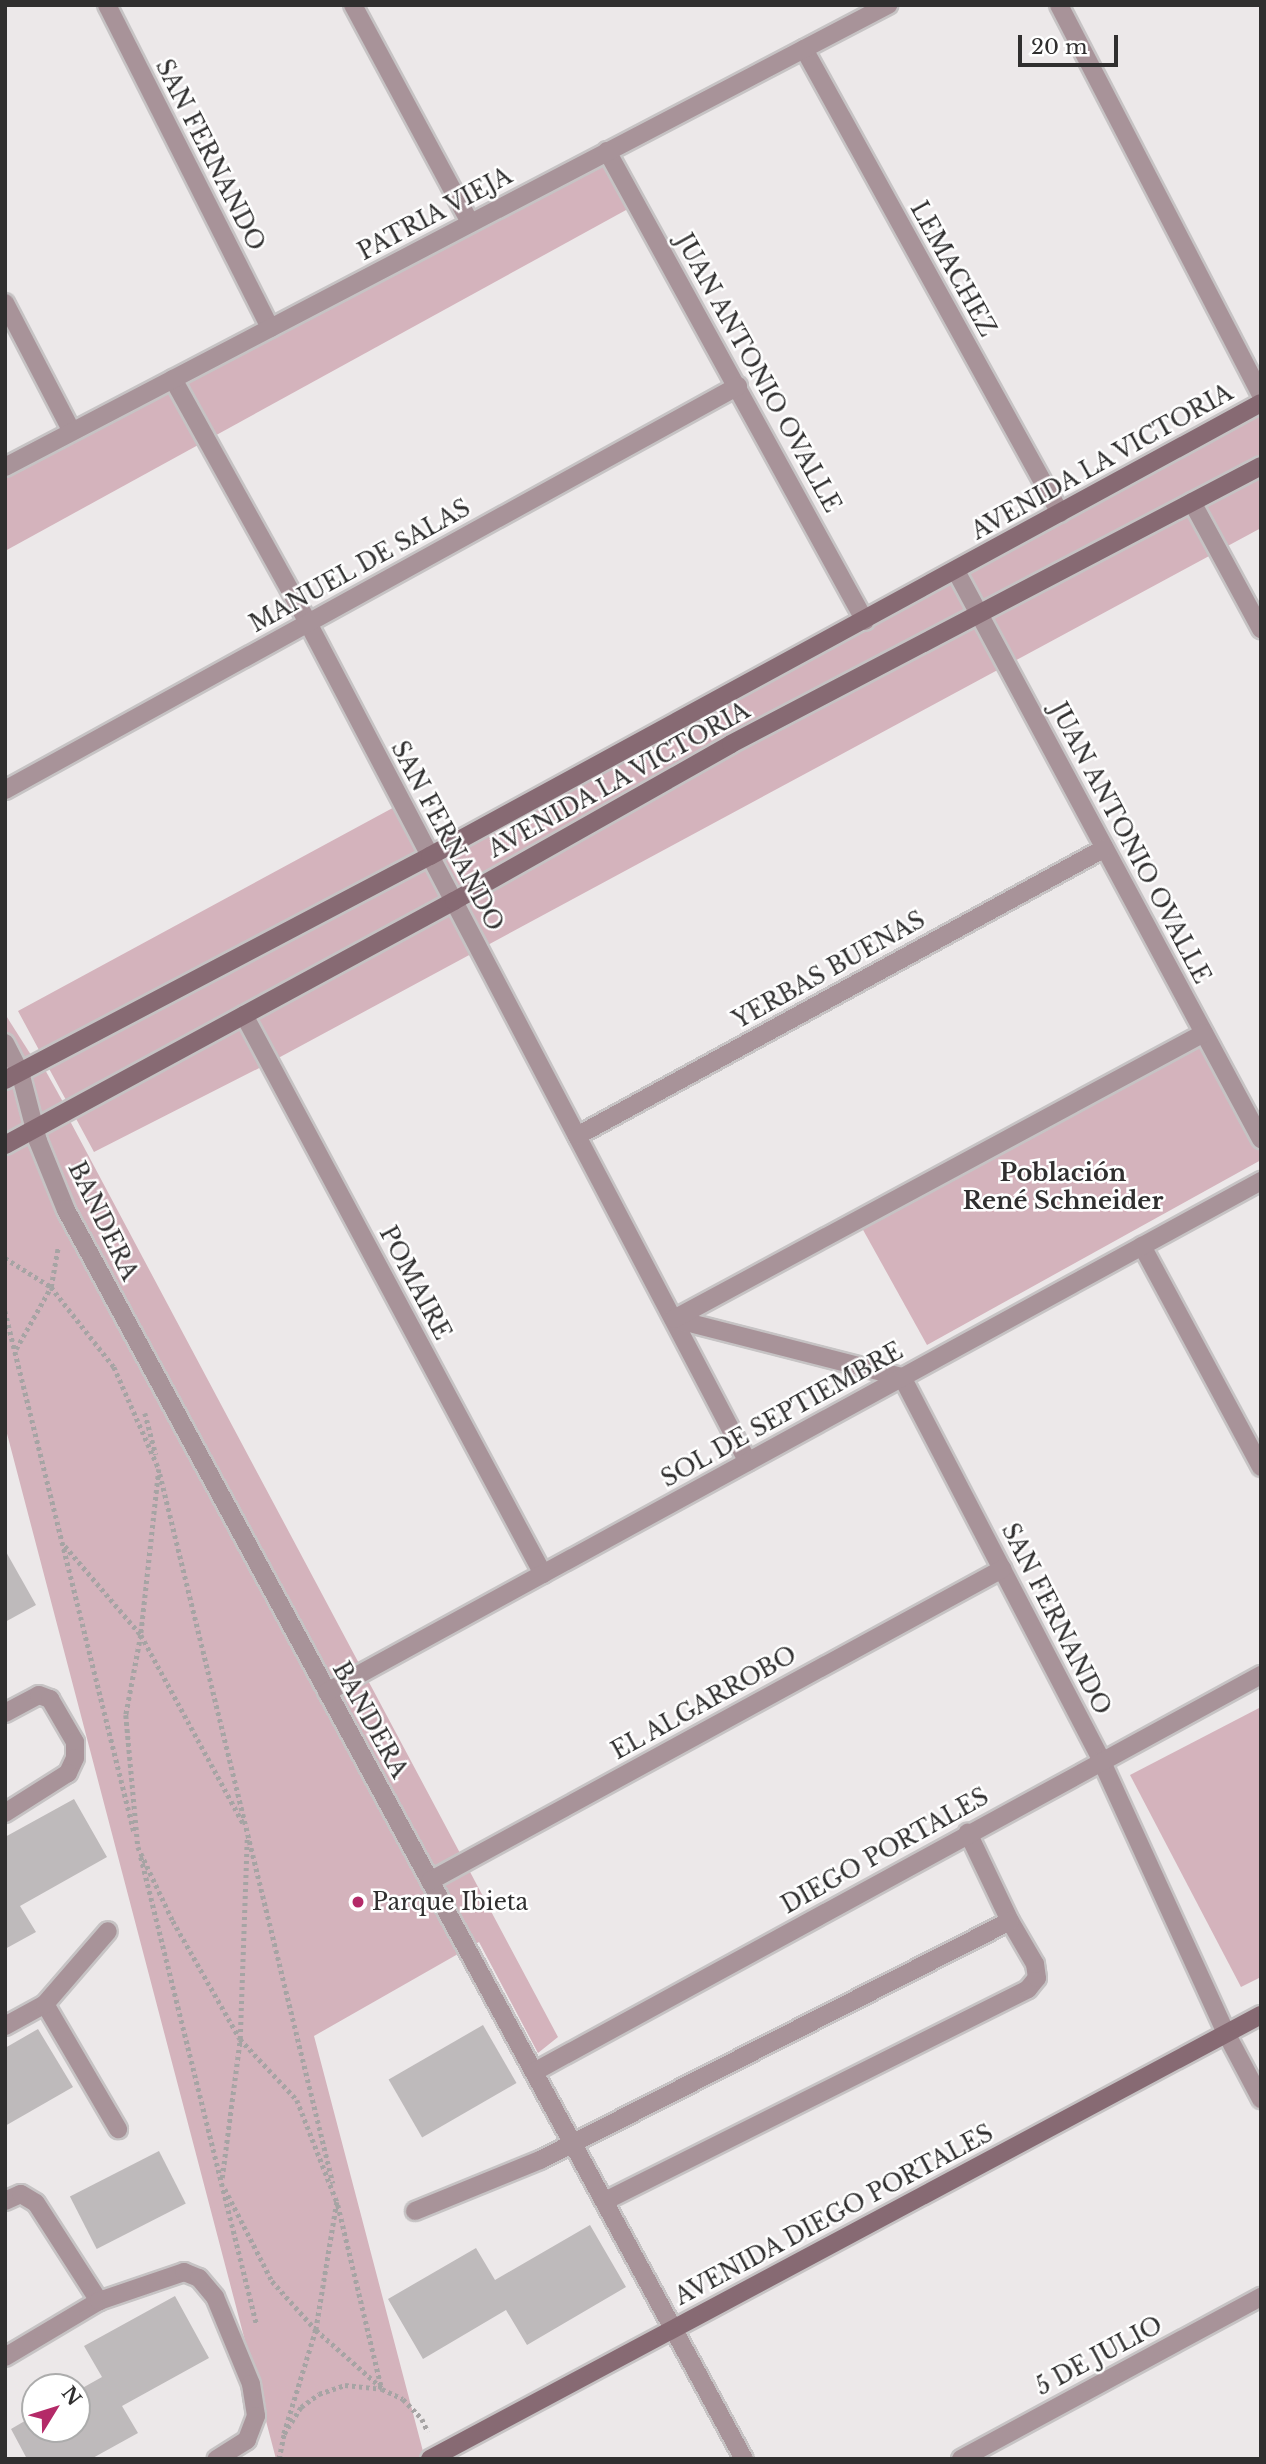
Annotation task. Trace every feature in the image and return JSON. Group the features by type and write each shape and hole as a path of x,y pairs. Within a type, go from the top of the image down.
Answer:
{"main road":[{"name":"AVENIDA LA VICTORIA","path":"13,1076 430,856 1261,403"},
{"name":"AVENIDA LA VICTORIA","path":"5,1145 454,901 731,744 1261,466"},
{"name":"AVENIDA DIEGO PORTALES","path":"432,2458 458,2453 674,2329 1261,2015"}],"street":[{"name":"SAN FERNANDO","path":"107,5 270,328"},
{"name":"PATRIA VIEJA","path":"5,467 71,430 888,5"},
{"path":"1059,5 1261,395"},
{"path":"359,7 470,222"},
{"name":"LEMACHEZ","path":"804,49 1060,513"},
{"name":"JUAN ANTONIO OVALLE","path":"607,151 865,621"},
{"path":"5,303 71,430"},
{"name":"SAN FERNANDO","path":"173,379 308,623 748,1462"},
{"name":"MANUEL DE SALAS","path":"5,790 738,386"},
{"path":"1192,502 1261,629"},
{"name":"JUAN ANTONIO OVALLE","path":"956,571 1261,1139"},
{"name":"YERBAS BUENAS","path":"577,1136 1105,848"},
{"name":"POMAIRE","path":"244,1015 543,1574"},
{"path":"674,1320 1204,1033"},
{"name":"BANDERA","path":"5,1043 13,1076 66,1210 744,2459"},
{"name":"SOL DE SEPTIEMBRE","path":"327,1692 1261,1181"},
{"path":"1142,1245 1254,1440 1261,1467"},
{"path":"674,1320 902,1377"},
{"name":"SAN FERNANDO","path":"902,1377 1101,1760 1226,2033 1261,2099"},
{"name":"EL ALGARROBO","path":"430,1881 1002,1569"},
{"name":"DIEGO PORTALES","path":"534,2073 1101,1760 1261,1675"},
{"path":"5,1713 39,1695 50,1699 75,1742 75,1758 68,1773 5,1813"},
{"path":"605,2201 1028,1989 1037,1978 1035,1964 1010,1921 968,1833"},
{"path":"415,2211 573,2144 1010,1921"},
{"path":"5,2026 46,2004 108,1931"},
{"path":"46,2004 118,2129"},
{"path":"5,2201 20,2194 36,2203 99,2301"},
{"path":"5,2357 99,2301 184,2272 199,2278 215,2297 251,2384 256,2416 247,2440 216,2459"},
{"name":"5 DE JULIO","path":"961,2459 1261,2297"}],"path":[{"path":"15,1351 51,1286 66,1210"},
{"path":"5,1258 51,1286 114,1367 159,1469 141,1635 126,1715 138,1847 173,1921 240,2039 297,2100 337,2202 316,2330 279,2459"},
{"path":"5,1311 257,2328"},
{"path":"143,1403 383,2389"},
{"path":"63,1544 141,1635 247,1831 240,2039 221,2181 272,2281 316,2330 383,2389 403,2399 422,2419 433,2444 432,2458"},
{"path":"284,2434 301,2407 319,2394 345,2385 383,2389"},
{"path":"280,2421 284,2434"}],"shaded area":[{"path":"607,151 637,204 5,551 5,467"},
{"path":"1261,403 1261,528 269,1063 94,1152 18,1011 400,804 429,856"},
{"path":"5,1014 31,1055 5,1069"},
{"path":"1212,1034 1261,1122 1261,1160 927,1345 862,1228"},
{"path":"44,1068 63,1102 5,1133 5,1089"},
{"name":"Parque Ibieta","path":"70,1121 558,2037 538,2053 479,1942 314,2036 425,2459 276,2459 5,1426 5,1156"},
{"path":"1261,1707 1261,1977 1241,1987 1130,1775"}],"building":[{"path":"5,1550 36,1605 5,1622"},
{"path":"74,1799 107,1857 20,1906 36,1932 5,1949 5,1837"},
{"path":"483,2025 516,2083 422,2138 389,2080"},
{"path":"38,2029 73,2087 5,2126 5,2048"},
{"path":"159,2151 186,2204 97,2249 70,2196"},
{"path":"590,2225 626,2287 527,2345 506,2310 423,2359 388,2299 476,2248 495,2280"},
{"path":"175,2296 209,2358 122,2406 138,2433 91,2459 27,2459 11,2429 21,2423 21,2443 91,2443 91,2383 102,2377 84,2346"}],"place":[{"name":"Parque Ibieta","path":"358,1902"}],"district":[{"name":"Población René Schneider","path":"1063,1187"}]}
